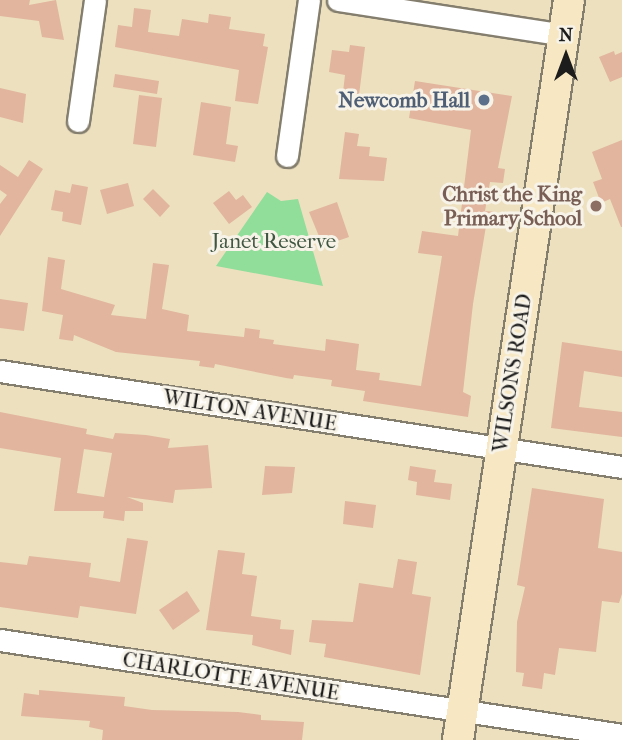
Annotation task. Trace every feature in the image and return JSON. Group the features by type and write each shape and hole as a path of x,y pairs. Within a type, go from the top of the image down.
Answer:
{"street":[{"path":"78,121 95,0"},
{"path":"287,156 309,0"},
{"path":"338,0 563,35"},
{"name":"WILSONS ROAD","path":"460,726 569,2"},
{"name":"WILTON AVENUE","path":"0,370 622,467"},
{"name":"CHARLOTTE AVENUE","path":"1,645 460,726 622,735"}],"green space":[{"name":"Janet Reserve","path":"267,192 281,201 298,199 323,286 216,266"}],"building":[{"path":"0,0 30,0 29,5 56,0 64,40 42,37 39,21 0,16"},
{"path":"134,8 151,10 148,32 179,36 182,19 208,23 209,14 231,17 229,29 265,34 263,46 268,47 258,104 235,101 239,70 115,47 118,25 132,27"},
{"path":"350,45 365,47 359,95 343,92 345,75 329,72 332,50 349,52"},
{"path":"614,51 615,55 622,52 622,77 610,82 599,57"},
{"path":"115,74 159,81 157,94 113,87"},
{"path":"415,81 512,96 498,168 505,169 503,183 490,182 485,211 496,212 494,227 486,226 473,304 463,392 471,396 468,417 363,401 365,391 331,386 332,380 294,375 293,379 215,364 214,368 199,366 200,361 116,352 74,335 73,341 59,339 63,315 42,311 48,257 65,260 61,289 115,305 111,315 146,319 153,263 169,265 162,309 189,315 187,331 244,337 245,328 260,330 259,338 274,340 273,344 325,351 326,339 359,344 356,370 380,373 379,380 421,386 442,256 418,253 422,231 458,236 471,130 409,118"},
{"path":"0,88 26,94 23,123 0,117"},
{"path":"139,95 162,98 156,147 133,144"},
{"path":"201,102 231,107 226,144 238,146 235,162 193,155"},
{"path":"345,132 359,134 357,146 370,147 369,156 387,158 384,181 339,179"},
{"path":"622,140 621,227 610,199 601,203 593,182 602,179 592,152"},
{"path":"29,160 43,169 0,236 0,204 7,195 0,190 0,165 18,177"},
{"path":"128,183 134,206 107,214 100,190"},
{"path":"72,184 88,187 81,225 62,221 63,212 51,210 55,190 70,193"},
{"path":"153,189 170,206 160,217 143,199"},
{"path":"229,191 236,200 243,195 252,207 229,224 213,203"},
{"path":"337,202 349,237 323,246 309,212"},
{"path":"0,299 28,303 24,331 0,328"},
{"path":"562,342 622,351 622,377 584,371 579,407 622,412 622,437 551,428"},
{"path":"0,412 87,429 86,434 113,439 115,433 170,439 168,448 208,445 212,488 175,490 173,503 127,497 143,503 143,511 125,511 124,521 103,518 104,511 54,511 61,458 0,448","holes":["84,449 112,453 104,497 77,493"]},
{"path":"265,466 295,467 292,493 262,495"},
{"path":"410,466 436,470 434,482 452,484 450,500 416,495 417,482 408,480"},
{"path":"532,488 604,499 598,548 622,552 622,594 619,603 602,601 596,652 559,648 555,675 544,673 542,689 522,686 524,673 516,672 517,622 525,587 517,585"},
{"path":"345,501 376,505 373,528 343,524"},
{"path":"127,538 148,541 136,614 80,606 78,618 0,607 0,562 27,565 29,556 91,563 89,577 120,582"},
{"path":"218,550 245,553 242,574 257,576 251,616 281,620 280,629 294,630 291,655 252,645 253,635 206,630"},
{"path":"398,559 417,562 412,594 431,597 420,675 324,657 326,644 309,642 312,620 353,622 359,583 393,588"},
{"path":"187,591 200,611 173,630 159,610"},
{"path":"39,690 125,697 124,706 152,710 238,712 261,715 261,720 304,722 302,740 102,740 103,730 89,727 90,721 21,716 24,693 39,695"}],"place":[{"name":"Newcomb Hall","path":"484,100"},
{"name":"Christ the King Primary School","path":"596,206"}]}
